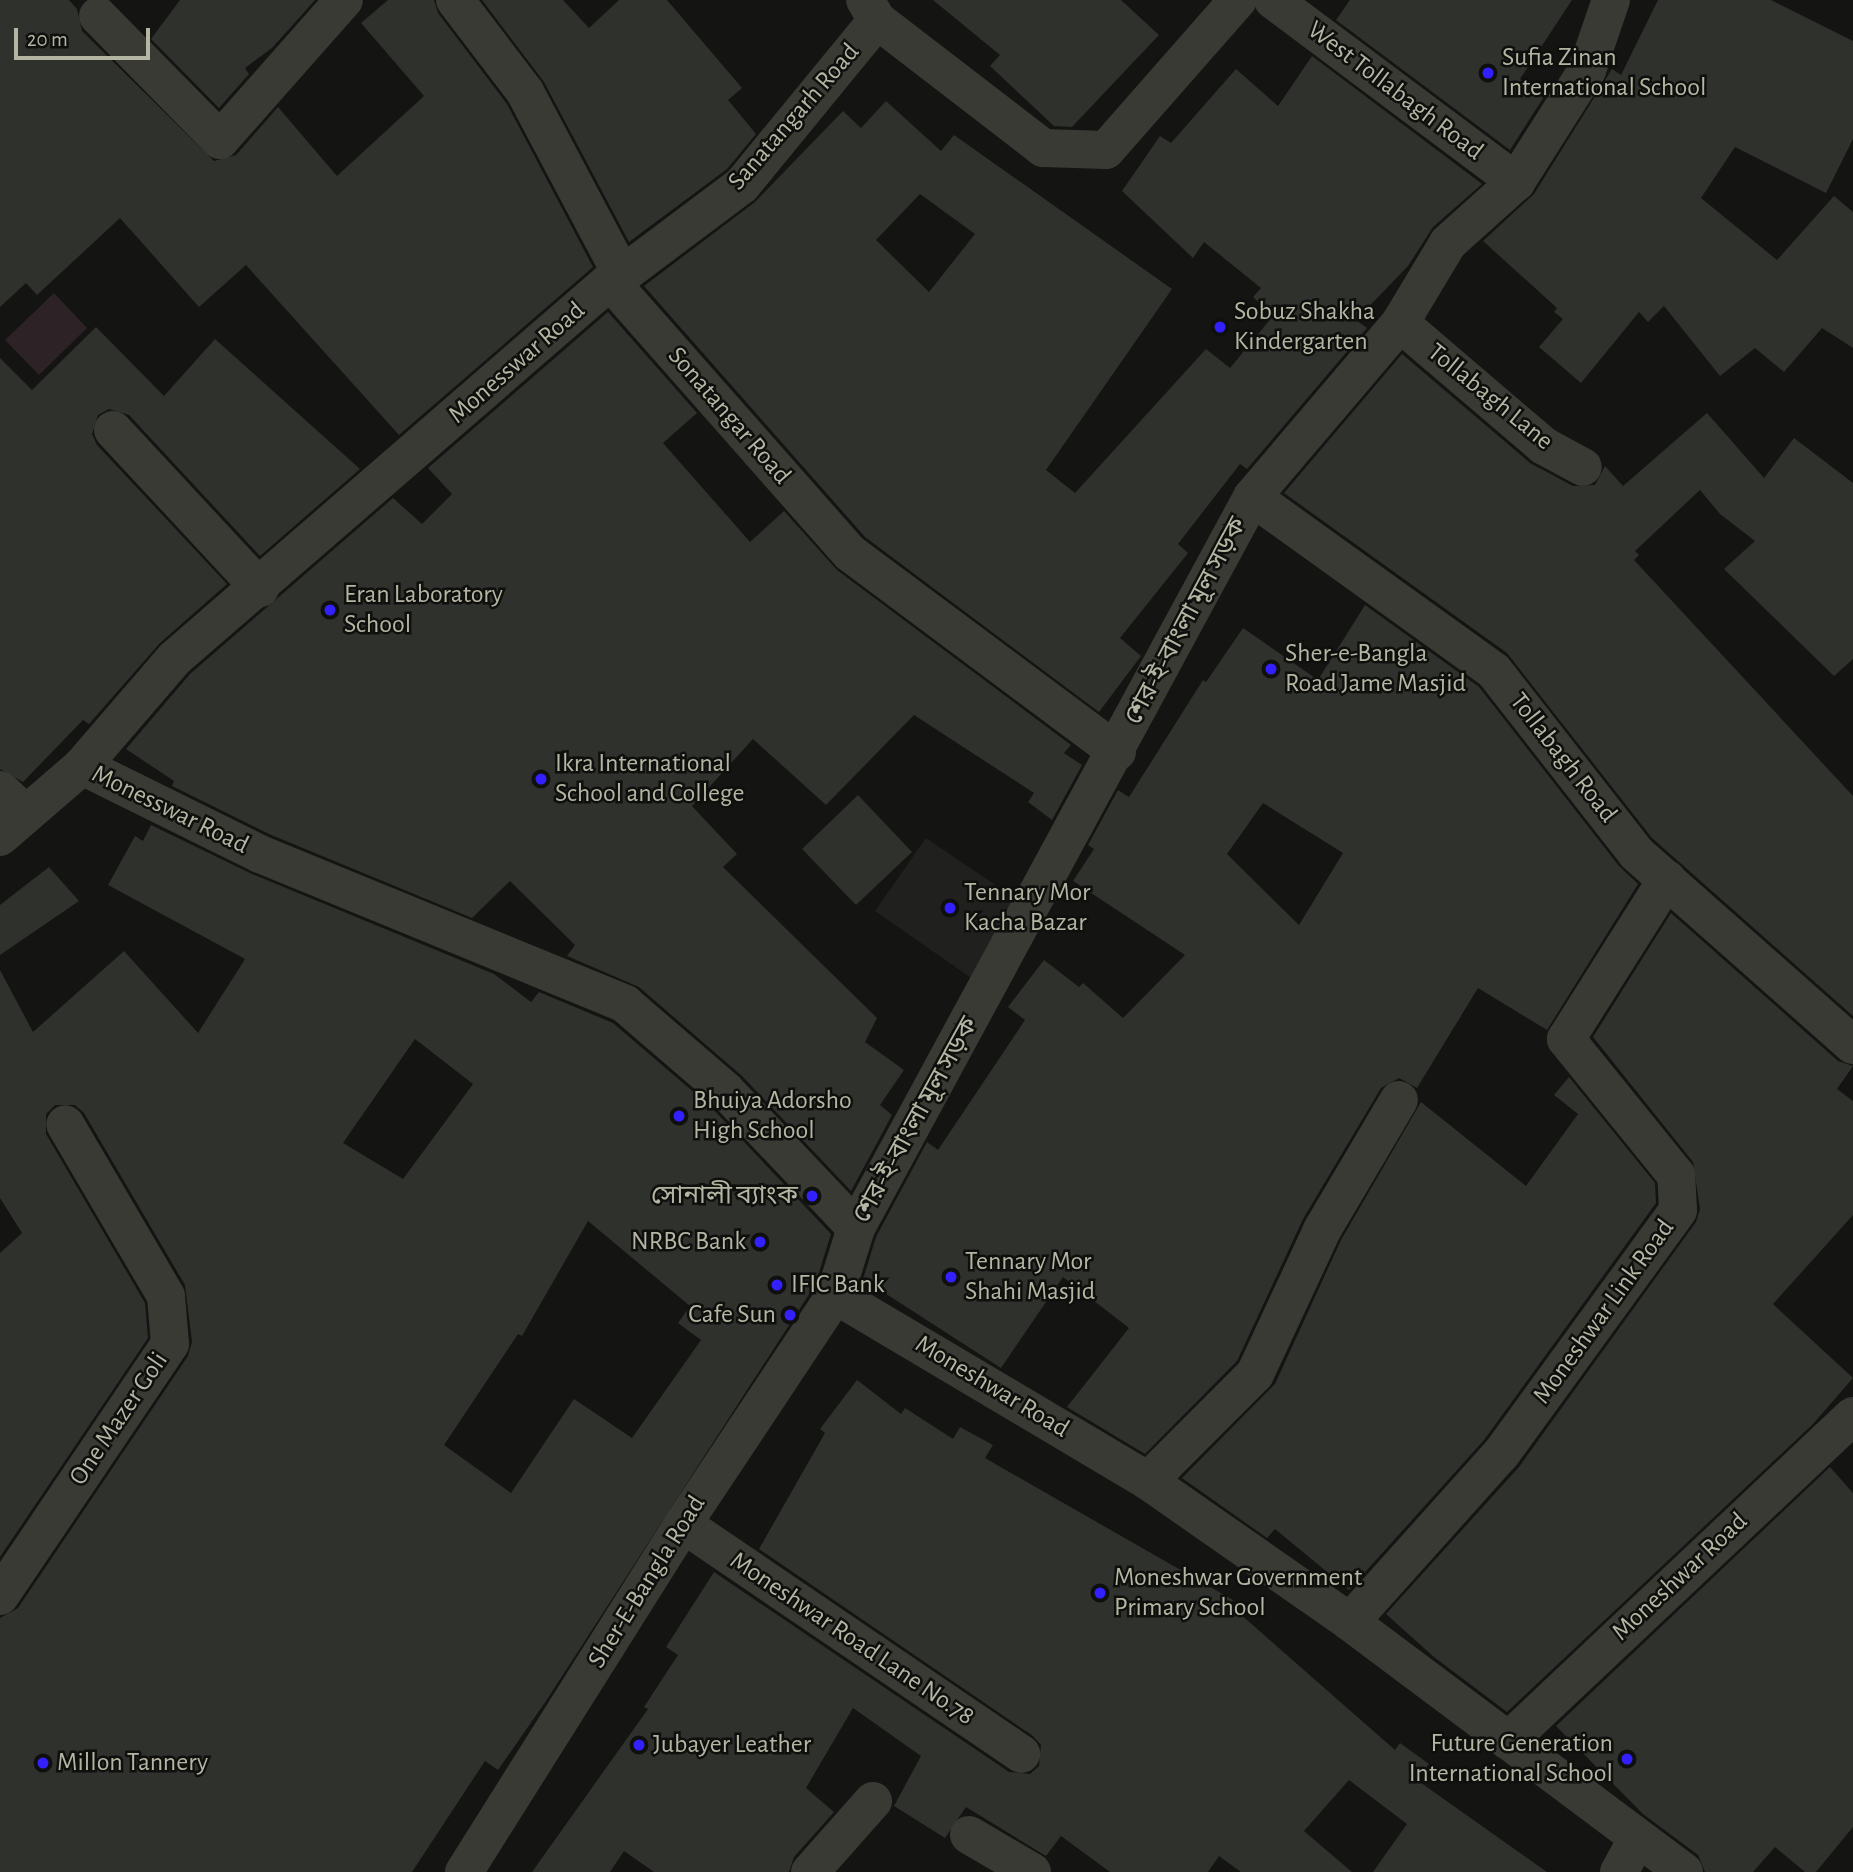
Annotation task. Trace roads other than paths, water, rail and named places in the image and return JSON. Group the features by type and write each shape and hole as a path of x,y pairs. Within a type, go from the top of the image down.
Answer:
{"street":[{"path":"98,16 220,140 344,0"},
{"name":"Sonatangar Road","path":"455,0 525,92 616,278 850,553 1117,752"},
{"path":"871,10 1042,148 1106,150 1238,0"},
{"name":"West Tollabagh Road","path":"1273,0 1516,182"},
{"name":"শের-ই-বাংলা মূল সড়ক","path":"835,1295 856,1228 1117,752 1252,496 1400,323 1448,243 1516,182 1587,70 1611,0"},
{"name":"Sanatangarh Road","path":"616,278 742,185 871,10"},
{"name":"Monesswar Road","path":"616,278 260,588 174,659 82,766 260,854 625,1004 726,1091 856,1228"},
{"name":"Tollabagh Lane","path":"1400,323 1544,446 1583,467"},
{"path":"113,430 260,588"},
{"name":"Tollabagh Road","path":"1252,496 1494,671 1637,838 1667,879 1853,1045"},
{"path":"9,814 82,766"},
{"name":"Moneshwar Link Road","path":"1350,1622 1501,1454 1678,1210 1676,1175 1566,1038 1667,879"},
{"path":"1147,1481 1255,1374 1322,1230 1399,1100"},
{"name":"One Mazer Goli","path":"0,1596 170,1344 166,1296 65,1124"},
{"name":"Moneshwar Road","path":"835,1295 1147,1481 1350,1622 1684,1872"},
{"name":"Sher-E-Bangla Road","path":"464,1872 683,1524 835,1295"},
{"name":"Moneshwar Road","path":"1508,1741 1853,1416"},
{"name":"Moneshwar Road Lane No.78","path":"683,1524 1021,1754"},
{"path":"810,1872 873,1801"},
{"path":"969,1835 1032,1872"},
{"path":"1619,1872 1637,1838"}],"place":[{"name":"Sufia Zinan International School","path":"1488,73"},
{"name":"Sobuz Shakha Kindergarten","path":"1220,327"},
{"name":"Eran Laboratory School","path":"330,610"},
{"name":"Sher-e-Bangla Road Jame Masjid","path":"1271,669"},
{"name":"Ikra International School and College","path":"541,779"},
{"name":"Tennary Mor Kacha Bazar","path":"950,908"},
{"name":"Bhuiya Adorsho High School","path":"679,1116"},
{"name":"সোনালী ব্যাংক","path":"812,1196"},
{"name":"NRBC Bank","path":"760,1242"},
{"name":"Tennary Mor Shahi Masjid","path":"951,1277"},
{"name":"IFIC Bank","path":"777,1285"},
{"name":"Cafe Sun","path":"790,1315"},
{"name":"Moneshwar Government Primary School","path":"1100,1593"},
{"name":"Jubayer Leather","path":"639,1745"},
{"name":"Future Generation International School","path":"1627,1759"},
{"name":"Millon Tannery","path":"43,1763"}]}
